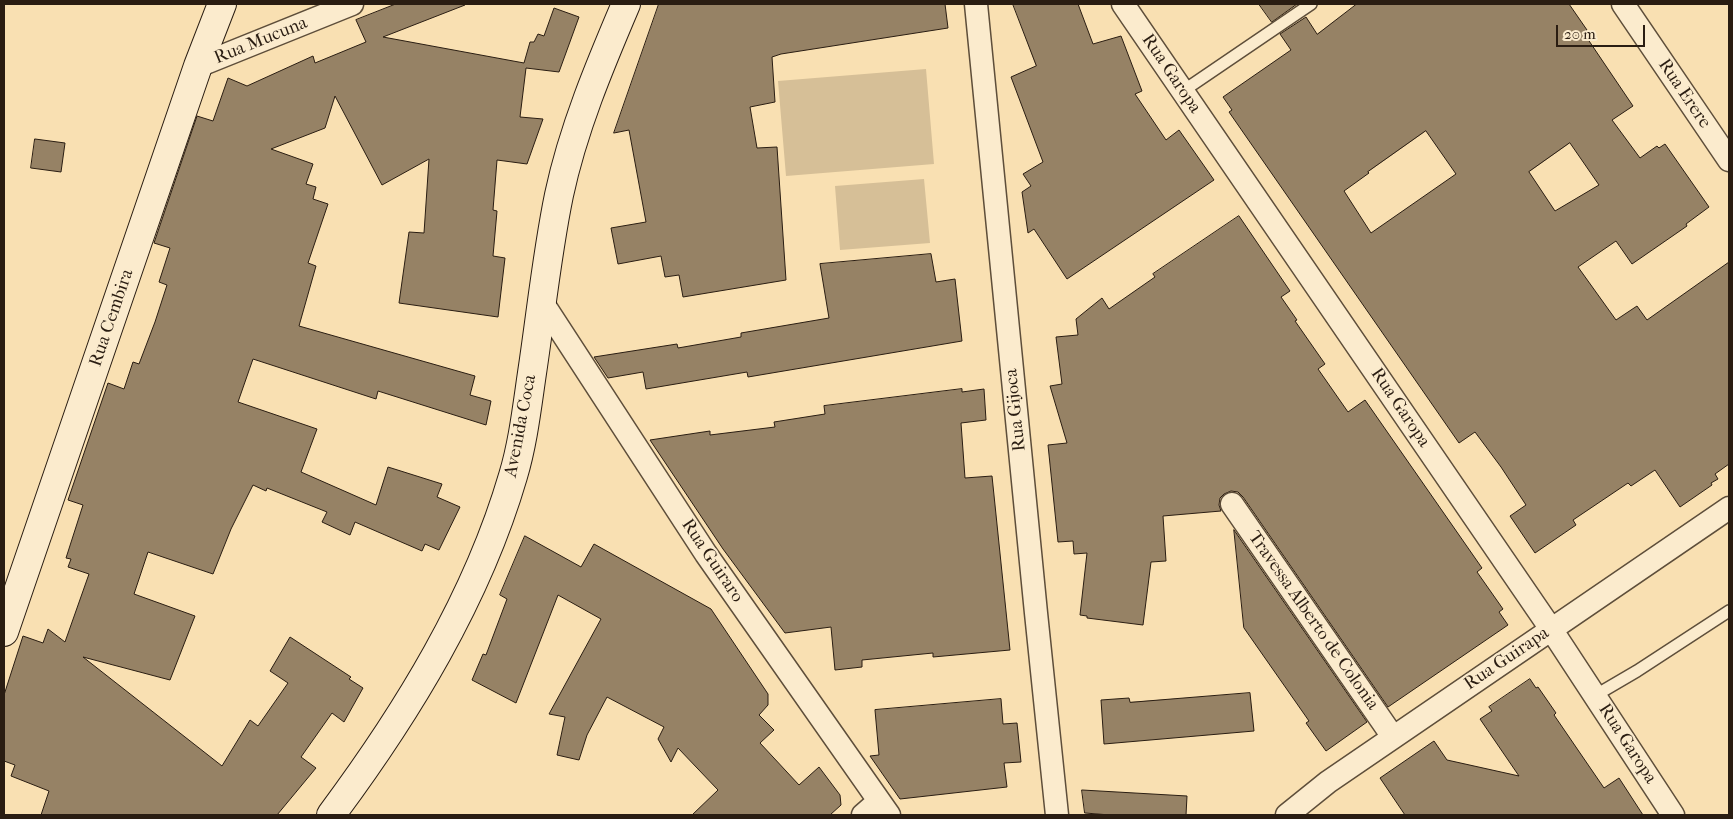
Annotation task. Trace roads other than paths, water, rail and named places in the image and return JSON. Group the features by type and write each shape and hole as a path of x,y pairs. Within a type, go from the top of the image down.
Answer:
{"street":[{"name":"Rua Cembira","path":"4,632 198,66 222,4"},
{"name":"Rua Mucuna","path":"198,66 352,4"},
{"name":"Avenida Coca","path":"331,815 402,714 452,625 492,540 514,475 524,430 542,302 560,194 574,139 626,4"},
{"name":"Rua Gijoca","path":"976,4 1036,613 1058,815"},
{"name":"Rua Garopa","path":"1123,4 1596,695 1673,815"},
{"name":"Rua Erere","path":"1623,4 1729,160"},
{"name":"Rua Guiraro","path":"542,302 706,554 877,810"},
{"name":"Travessa Alberto de Colonia","path":"1232,504 1393,737"},
{"name":"Rua Guirapa","path":"1293,813 1328,782 1729,508"}],"lane":[{"path":"1183,91 1311,4"},
{"path":"1596,695 1637,671 1729,611"}]}
